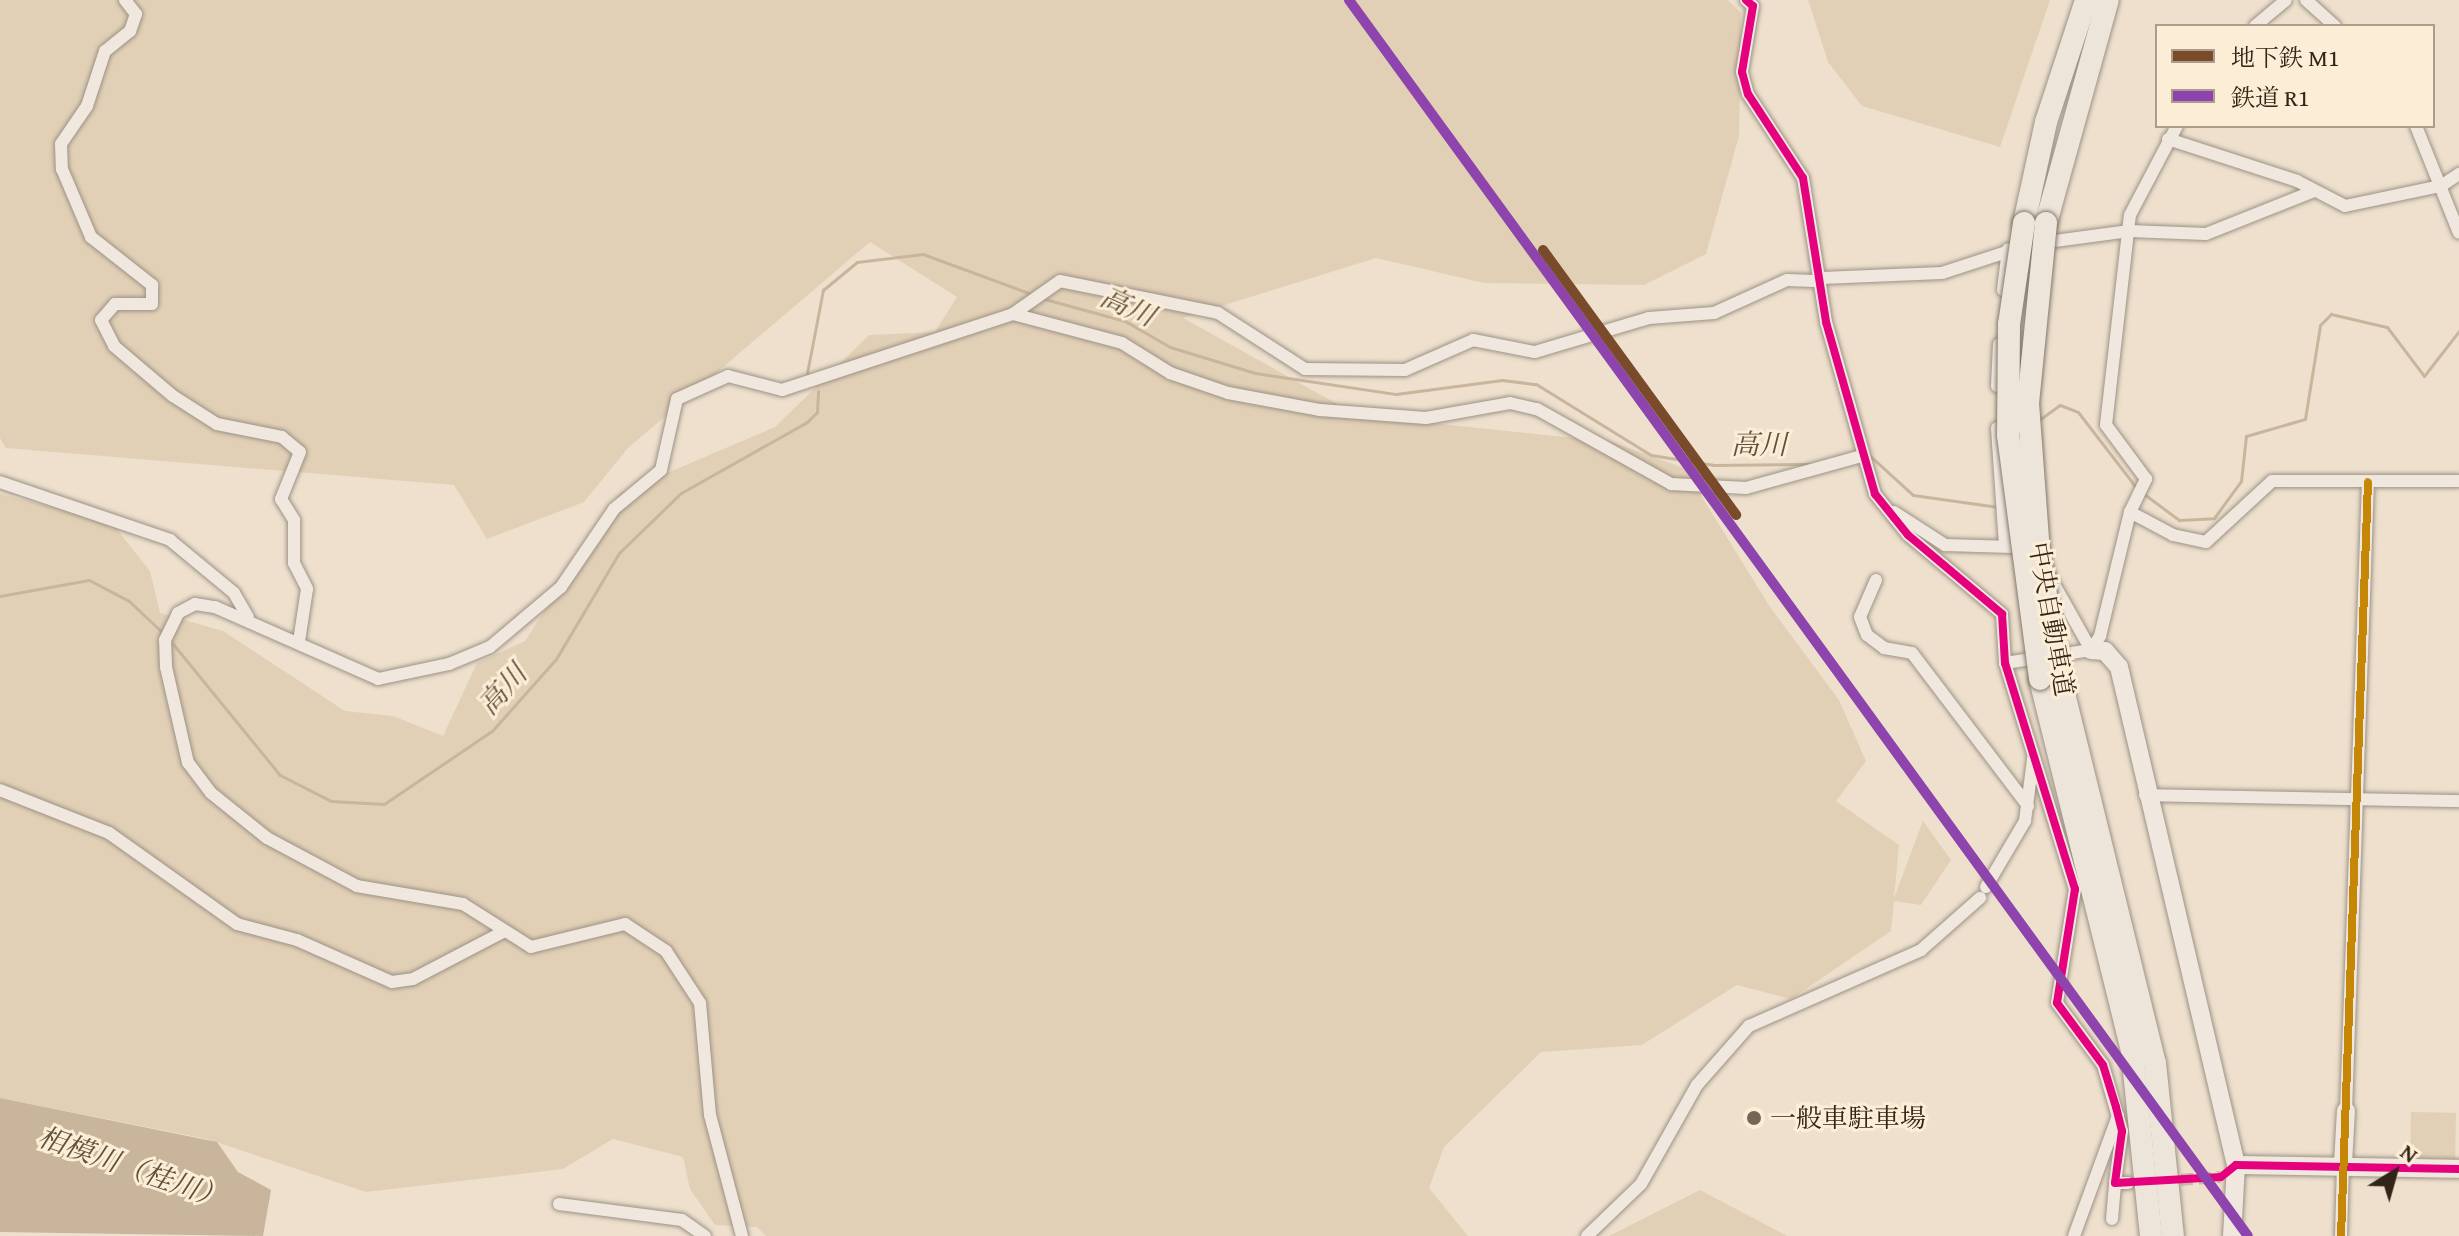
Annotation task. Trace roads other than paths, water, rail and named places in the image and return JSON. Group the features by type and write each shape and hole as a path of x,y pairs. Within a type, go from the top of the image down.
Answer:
{"highway":[{"name":"中央自動車道","path":"2086,0 2046,122 2035,223 2028,403 2050,678 2132,1052 2151,1236"},
{"name":"中央自動車道","path":"2035,223 2108,0"},
{"name":"中央自動車道","path":"2050,678 2152,1048 2173,1236"}],"street":[{"path":"125,0 136,14 130,31 105,51 87,106 61,144 62,169 91,237 152,285 152,304 115,304 101,320 114,346 173,396 217,424 282,437 300,452 281,499 294,520 294,563 307,589 299,641"},
{"path":"1746,0 1753,6 1742,72 1748,94 1803,178 1861,456 1875,494 1908,535 1996,605 2005,663 2075,889 2057,1003 2103,1065 2118,1116 2121,1183 2112,1219"},
{"path":"2256,24 2270,5 2286,0"},
{"path":"2306,0 2333,24"},
{"path":"2091,650 2132,509 2146,479 2106,425 2129,231 2138,192 2176,128"},
{"path":"2417,128 2459,233"},
{"path":"2168,139 2314,191 2345,206 2441,186 2459,174"},
{"path":"742,1236 710,1115 700,1003 684,973 625,924 544,948 503,932 463,904 386,894 312,867 199,781 180,734 165,640 178,613 195,604 252,620 378,679 490,647 535,614 614,509 661,470 677,399 728,376 794,387 1013,314 1060,281 1218,313 1305,369 1405,370 1473,340 1535,352 1649,318 1714,313 1787,280 1919,276 2008,249 2129,231 2206,234 2314,191"},
{"path":"2005,546 1998,360 2008,249"},
{"path":"1013,314 1122,343 1170,373 1228,393 1320,410 1426,418 1510,403 1537,409 1671,484 1746,488 1861,456"},
{"path":"2132,509 2173,535 2206,542 2272,481 2459,481"},
{"path":"0,482 170,540 234,593 252,620"},
{"path":"2341,1236 2354,797 2368,482"},
{"path":"1875,494 1945,545 2026,549 2050,574 2091,650"},
{"path":"1876,580 1860,617 1867,635 1884,648 1912,653 2028,806"},
{"path":"2005,663 2091,650 2105,651 2119,667 2229,1171 2232,1236"},
{"path":"1587,1236 1647,1176 1697,1085 1749,1026 1921,950 1983,893 2028,806 2033,752"},
{"path":"0,790 109,833 237,924 297,940 392,982 413,979 503,932"},
{"path":"2145,795 2459,801"},
{"path":"2074,1236 2118,1116"},
{"path":"2229,1171 2343,1164 2459,1169"},
{"path":"559,1204 682,1220 705,1236"}],"water":[{"name":"相模川（桂川）","path":"0,1098 217,1142 238,1172 271,1190 263,1236 0,1232"}],"waterway":[{"name":"高川","path":"807,373 823,290 857,262 923,254 1034,295"},
{"name":"高川","path":"1041,298 1125,321 1170,347 1255,373 1396,394 1502,380 1536,384 1651,455 1714,465 1811,464"},
{"name":"高川","path":"2144,494 2179,520 2214,518 2241,481 2246,436 2305,419 2320,325 2331,314 2387,327 2424,376 2459,331"},
{"name":"高川","path":"173,644 280,775 331,801 384,804 492,731 556,659 619,553 681,493 807,422 817,412 818,391"},
{"path":"2039,420 2060,405 2078,412 2138,490"},
{"name":"高川","path":"1868,454 1913,495 1998,507"},
{"name":"高川","path":"0,596 89,580 129,601 163,633"}],"tunnel":[{"path":"2163,1181 2221,1177"}],"metro line":[{"name":"M1","path":"1543,250 1736,515"}],"rail line":[{"name":"R1","path":"1349,0 2248,1236"}],"place":[{"name":"一般車駐車場","path":"1754,1118"}]}
